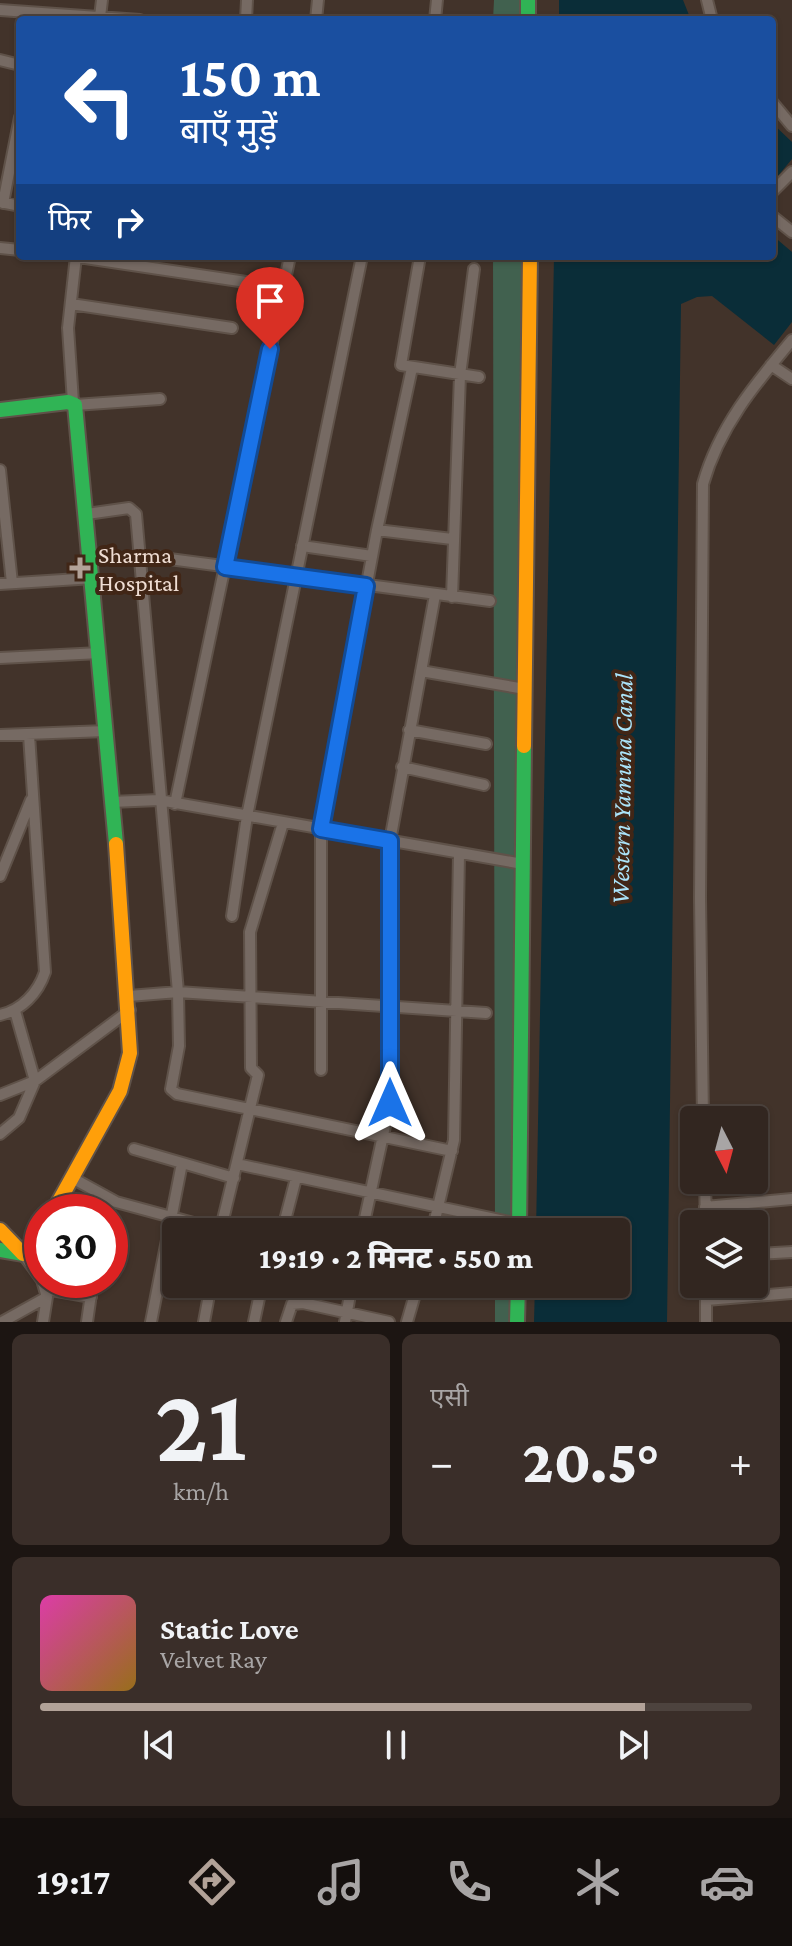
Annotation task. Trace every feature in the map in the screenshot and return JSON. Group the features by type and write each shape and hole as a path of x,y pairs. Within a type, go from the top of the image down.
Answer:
{"street":[{"path":"0,10 86,16"},
{"path":"776,107 792,126"},
{"path":"1,203 16,135"},
{"path":"776,190 792,172"},
{"path":"776,219 792,232"},
{"path":"64,1194 126,1074 130,1053 129,1003 94,578 68,328 75,260"},
{"path":"101,260 246,282"},
{"path":"175,804 289,260"},
{"path":"232,916 247,816 361,260"},
{"path":"419,260 400,361 403,367 479,377"},
{"path":"519,1218 530,260"},
{"path":"452,597 460,375 474,269"},
{"path":"71,304 232,328"},
{"path":"703,1106 700,898 703,484 731,419 792,340"},
{"path":"771,365 792,379"},
{"path":"321,1070 321,829 377,530 412,368"},
{"path":"0,410 160,399"},
{"path":"0,470 12,583"},
{"path":"87,514 133,508 178,992 179,1046 171,1089 177,1094 452,1151"},
{"path":"377,530 452,539"},
{"path":"302,546 372,556"},
{"path":"139,555 490,601"},
{"path":"0,584 94,578"},
{"path":"365,1218 390,1103 390,841 435,595"},
{"path":"0,658 100,653"},
{"path":"421,671 525,689"},
{"path":"409,730 486,744"},
{"path":"0,735 106,731"},
{"path":"0,1015 15,1011 39,988 45,972 29,735"},
{"path":"402,767 484,785"},
{"path":"0,876 31,798"},
{"path":"111,802 159,800 523,864"},
{"path":"224,1218 258,1075 251,1068 252,920 283,823"},
{"path":"436,1218 452,1151 458,1012 459,854"},
{"path":"0,1095 35,1081 129,1003 178,992 486,1013"},
{"path":"0,1134 19,1118 35,1081 15,1011"},
{"path":"134,1149 234,1178"},
{"path":"151,1322 169,1217 182,1163"},
{"path":"237,1164 481,1218"},
{"path":"286,1218 296,1178"},
{"path":"74,1179 116,1202 172,1218"},
{"path":"705,1194 705,1210"},
{"path":"705,1207 792,1199"},
{"path":"0,1230 23,1254"},
{"path":"0,1250 13,1255 23,1254"},
{"path":"768,1253 792,1252"},
{"path":"706,1322 706,1300 792,1293"},
{"path":"2,1322 30,1298"},
{"path":"43,1322 44,1298"},
{"path":"87,1322 91,1298"},
{"path":"204,1322 208,1298"},
{"path":"254,1322 259,1298"},
{"path":"407,1322 414,1298"},
{"path":"517,1322 518,1298"},
{"path":"286,1322 289,1309 297,1303 346,1317 389,1322"}],"green space":[{"path":"494,0 525,0 524,16 493,16"},
{"path":"493,260 522,260 512,1218 495,1218"},
{"path":"495,1298 512,1298 511,1322 495,1322"}],"water":[{"path":"559,0 683,0 689,16 559,16"},
{"path":"776,127 792,142 792,159 776,178"},
{"name":"Western Yamuna Canal","path":"776,238 792,252 792,322 774,345 712,296 697,297 681,304 667,1322 534,1322 535,1298 630,1298 630,1218 536,1218 554,260 776,260"}],"building":[{"path":"90,562 91,571 75,573 74,563"}],"traffic: fast":[{"path":"528,0 528,16"},
{"path":"0,410 68,402 75,405 116,844"},
{"path":"519,1218 524,746"},
{"path":"0,1250 24,1253"},
{"path":"517,1322 518,1298"}],"traffic: slow":[{"path":"524,746 530,260"},
{"path":"63,1194 120,1091 130,1053 116,844"},
{"path":"0,1230 23,1254"}],"place":[{"name":"Sharma Hospital","path":"80,568"}],"route":[{"path":"270,349 225,567 366,586 321,829 390,841 390,1103"}]}
